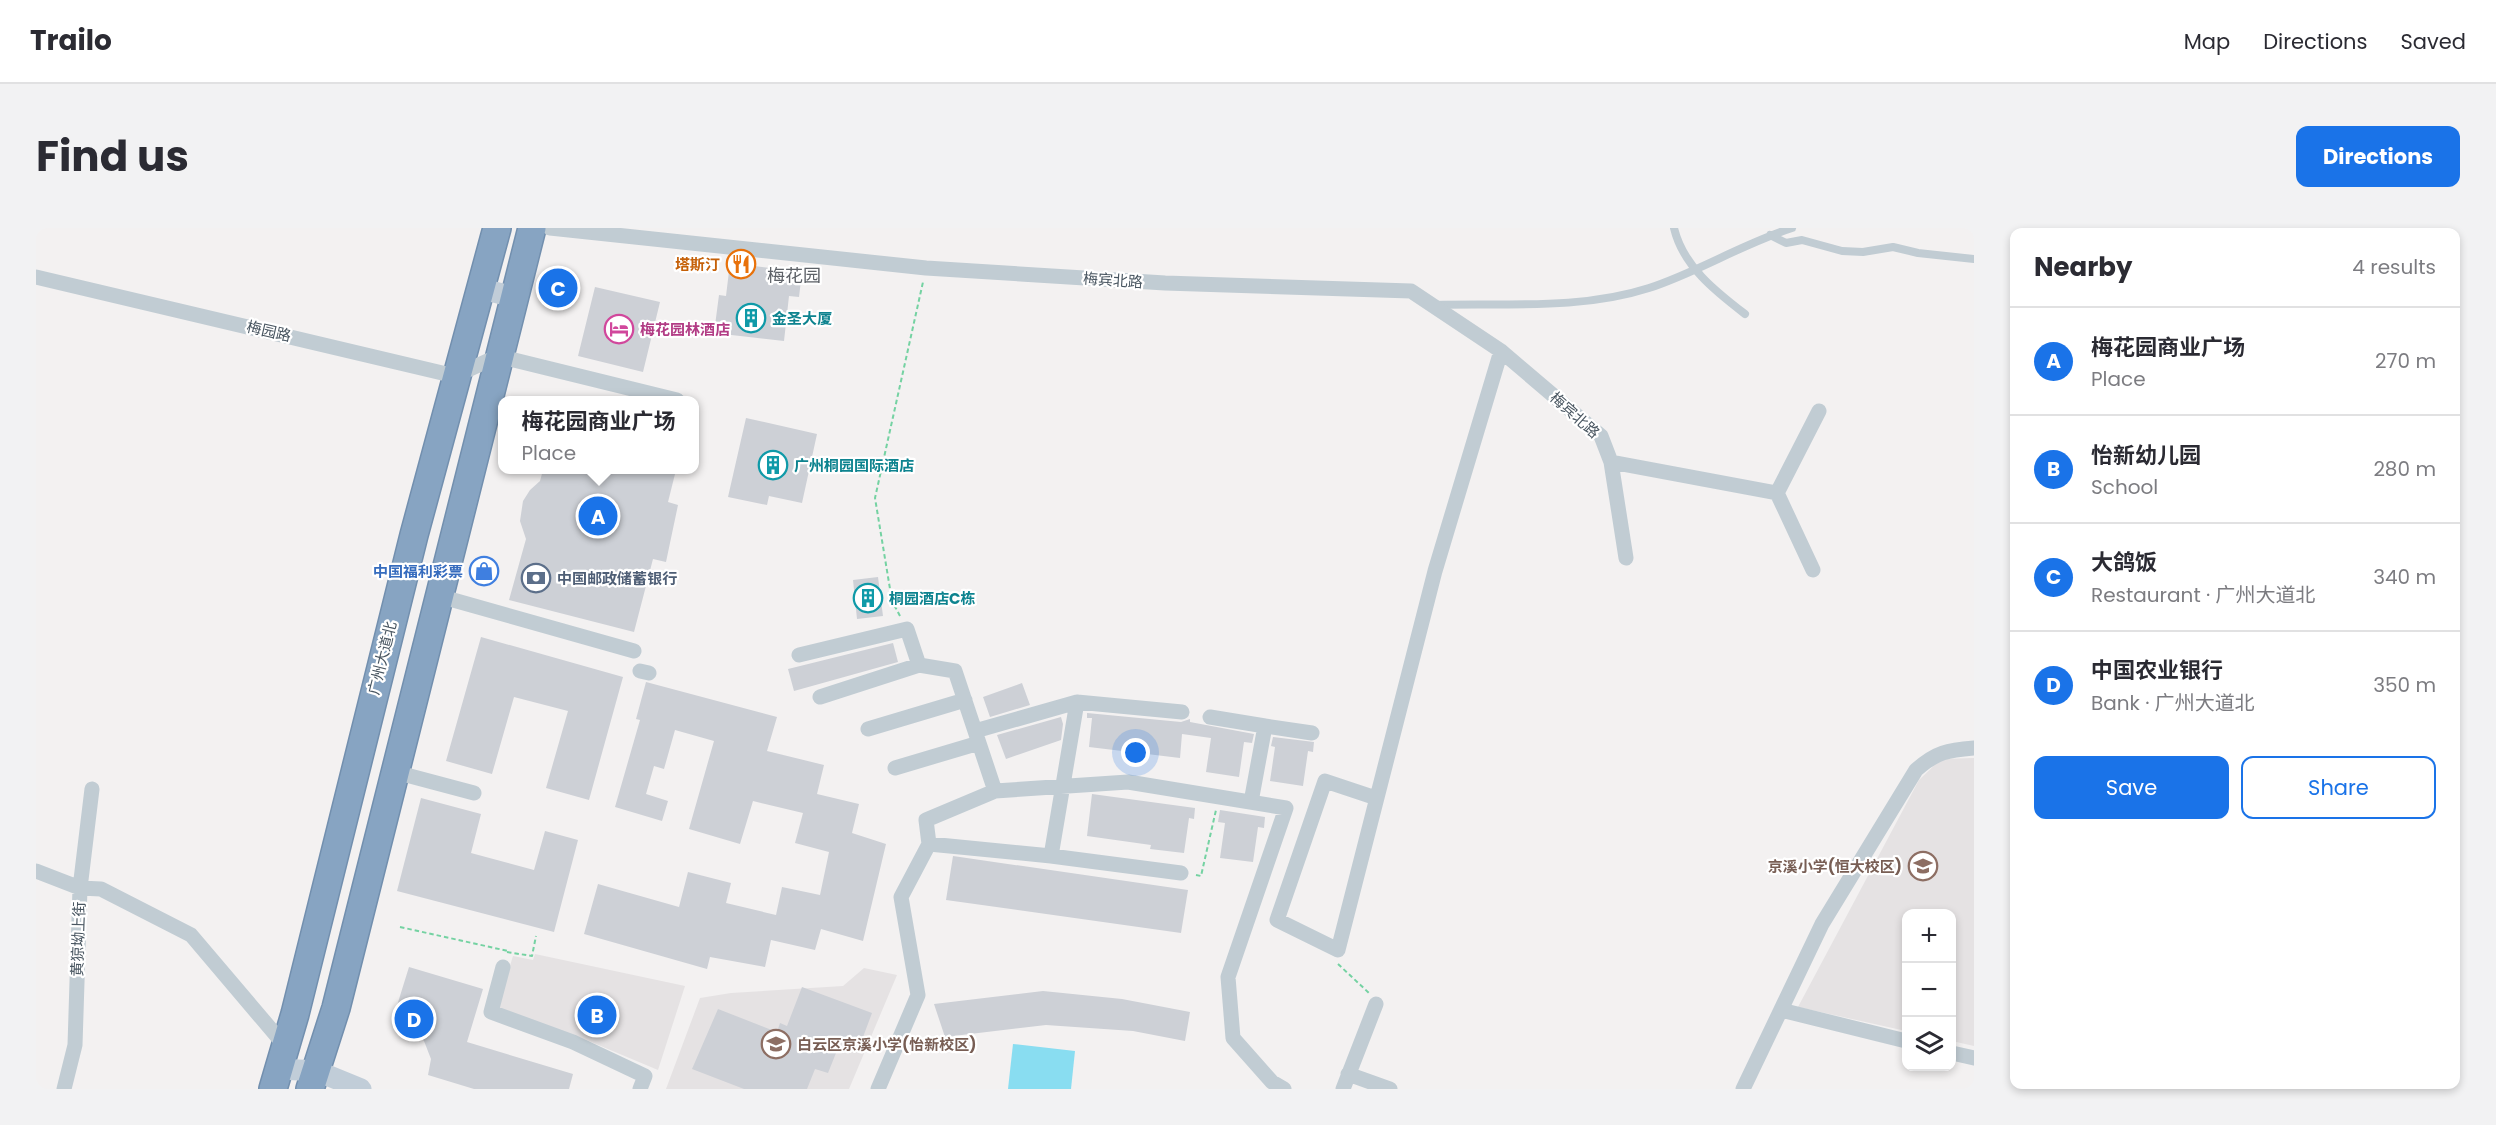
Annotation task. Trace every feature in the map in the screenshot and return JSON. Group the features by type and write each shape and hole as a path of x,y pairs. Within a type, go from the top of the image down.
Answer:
{"highway":[{"name":"广州大道北","path":"280,1068 372,696 455,376 497,228"},
{"path":"310,1083 336,1008 532,228"}],"main road":[{"path":"479,288 513,297"},
{"path":"280,1068 310,1083 361,1089"}],"street":[{"name":"梅宾北路","path":"550,228 926,268 1165,283 1411,291 1501,351 1601,436 1611,462 1626,558"},
{"name":"梅园路","path":"36,277 455,376"},
{"path":"1376,798 1325,781 1277,920 1338,950 1435,571 1501,351"},
{"path":"455,376 498,356 661,396"},
{"path":"1777,493 1819,411"},
{"path":"1611,462 1777,493"},
{"path":"1777,493 1813,570"},
{"path":"439,596 634,651"},
{"path":"799,655 907,629 919,665"},
{"path":"820,696 919,665 955,671 995,790"},
{"path":"868,729 965,700"},
{"path":"1051,856 1077,702"},
{"path":"895,768 1077,702 1182,712"},
{"path":"1210,717 1312,733"},
{"path":"1251,802 1265,726"},
{"path":"1743,1089 1842,889 1916,770 1931,757 1951,749 1974,748"},
{"path":"395,772 474,793"},
{"path":"878,1089 918,995 901,897 929,843 926,820 995,790 1128,782 1286,808 1228,977 1233,1038 1272,1082 1284,1089"},
{"name":"黄猄坳上街","path":"64,1089 75,1045 80,888 92,789"},
{"path":"929,843 1181,873"},
{"path":"36,871 80,888 101,889 191,935 280,1068"},
{"path":"503,967 491,1012 573,1042 645,1076 640,1089"},
{"path":"1343,1089 1377,1004"},
{"path":"1781,1010 1902,1040"},
{"path":"1956,1054 1974,1058"},
{"path":"1348,1074 1390,1089"}],"lane":[{"path":"1674,228 1686,257 1715,291 1745,314"},
{"path":"1434,305 1602,300 1648,288 1697,270 1770,235 1792,228"},
{"path":"1770,235 1786,243 1802,240 1842,251 1863,252 1893,246 1918,254 1974,259"}],"path":[{"path":"892,602 875,498 926,268"},
{"path":"1201,876 1216,810"},
{"path":"400,927 532,956 537,936"},
{"path":"503,967 508,951"},
{"path":"1336,963 1362,984 1377,1004"}],"shaded area":[{"name":"京溪小学(恒大校区)","path":"1974,758 1974,1046 1956,1042 1956,909 1902,909 1902,1030 1798,1007 1919,780 1941,759"},
{"path":"535,954 685,986 658,1070 584,1039 497,1008 513,956 533,960"},
{"name":"白云区京溪小学(怡新校区)","path":"864,968 897,975 849,1089 666,1089 700,998 731,993 843,986"}],"water":[{"path":"1013,1044 1075,1051 1071,1089 1008,1089"}],"building":[{"path":"730,263 802,272 799,297 789,296 784,341 714,333 719,295 726,296"},
{"name":"梅花园林酒店","path":"595,287 660,302 643,372 578,356"},
{"name":"广州桐园国际酒店","path":"746,418 817,434 802,503 769,496 767,505 728,497"},
{"path":"542,474 675,474 668,502 678,505 666,562 653,559 634,632 509,600 526,539 520,521 523,501 540,481"},
{"name":"桐园酒店C栋","path":"878,577 883,616 857,619 853,580"},
{"path":"481,637 623,677 589,800 546,788 568,711 514,697 492,774 446,761"},
{"path":"893,643 898,662 794,691 788,669"},
{"path":"646,682 777,717 767,751 824,765 817,794 859,804 852,833 886,844 863,941 821,929 815,950 771,940 765,967 710,957 707,969 584,934 598,884 679,907 688,872 731,883 726,903 776,915 782,887 820,895 829,852 795,843 803,813 753,801 740,844 689,829 714,741 675,730 664,769 654,766 646,794 668,801 662,821 615,807 640,720 636,719"},
{"path":"1022,683 1030,705 990,717 983,697"},
{"path":"1087,713 1181,722 1190,719 1190,722 1254,734 1252,743 1244,742 1239,777 1206,772 1211,738 1182,734 1180,758 1089,747 1092,718 1087,718"},
{"path":"1061,717 1063,724 1061,740 1006,759 997,735"},
{"path":"1273,737 1314,742 1313,752 1308,751 1303,786 1270,781 1275,747 1271,746"},
{"path":"1092,794 1195,808 1194,819 1189,818 1184,853 1150,849 1151,845 1087,836"},
{"path":"421,798 481,814 471,853 534,870 545,831 578,840 554,932 397,891"},
{"path":"1220,810 1265,817 1264,828 1258,827 1253,862 1220,858 1225,823 1218,822"},
{"path":"953,856 1188,890 1181,933 946,900"},
{"path":"409,967 483,989 467,1042 573,1074 569,1089 474,1089 428,1075 431,1059 424,1041 395,1012"},
{"path":"802,987 872,1013 860,1045 842,1038 828,1073 815,1069 807,1089 744,1089 692,1069 718,1009 777,1032 780,1023 787,1026"},
{"path":"1043,991 1122,999 1190,1012 1185,1041 1133,1031 1046,1025 945,1037 934,1004"}],"place":[{"name":"塔斯汀","path":"741,264"},
{"name":"大鸽饭","path":"558,288"},
{"name":"金圣大厦","path":"751,318"},
{"name":"梅花园林酒店","path":"619,329"},
{"name":"广州桐园国际酒店","path":"773,465"},
{"name":"梅花园商业广场","path":"598,516"},
{"name":"中国福利彩票","path":"484,571"},
{"name":"中国邮政储蓄银行","path":"536,578"},
{"name":"桐园酒店C栋","path":"868,598"},
{"name":"京溪小学(恒大校区)","path":"1923,866"},
{"name":"怡新幼儿园","path":"597,1015"},
{"name":"中国农业银行","path":"414,1019"},
{"name":"白云区京溪小学(怡新校区)","path":"776,1044"}],"district":[{"name":"梅花园","path":"794,275"}]}
